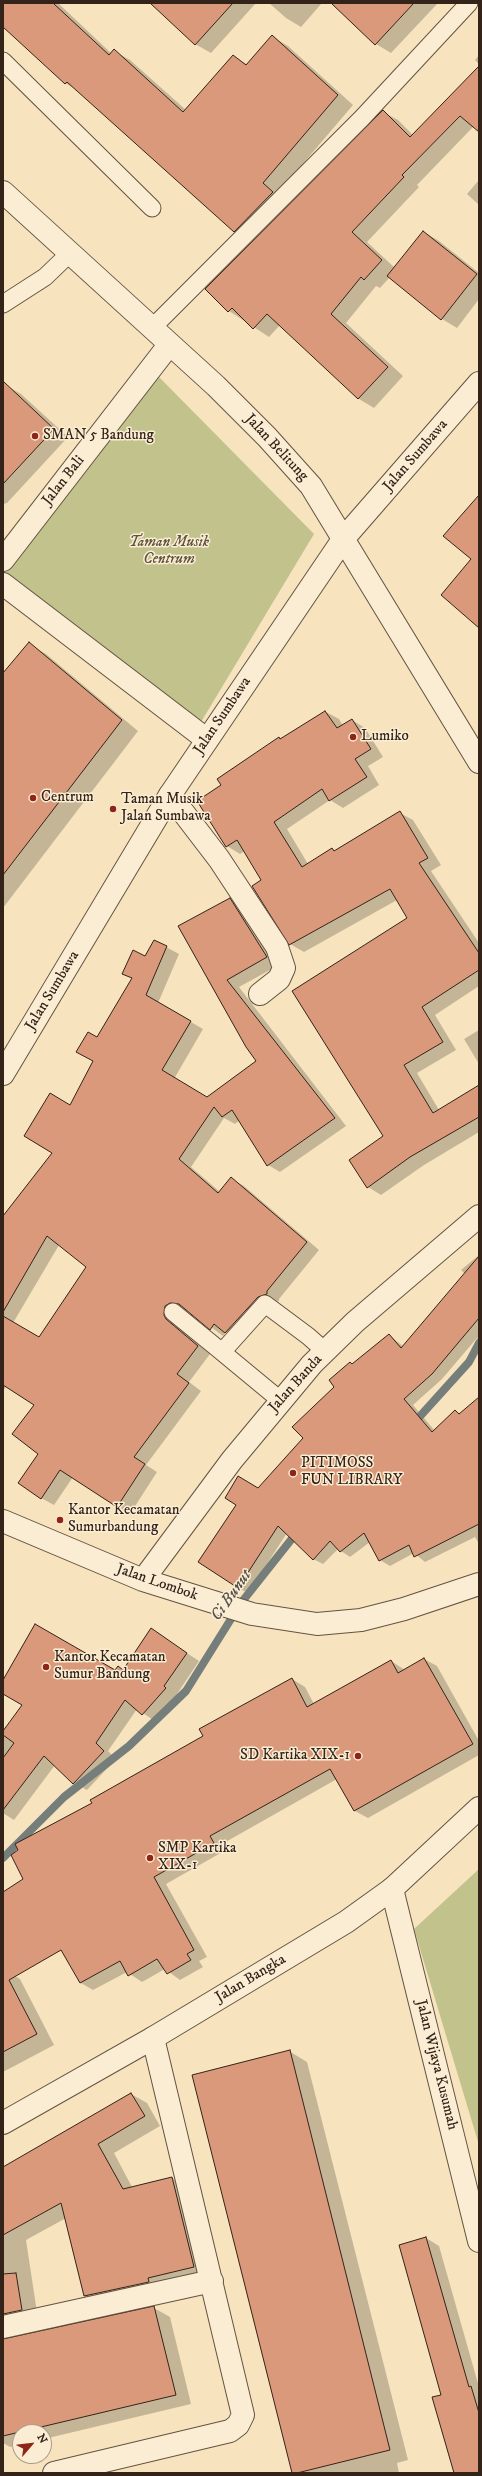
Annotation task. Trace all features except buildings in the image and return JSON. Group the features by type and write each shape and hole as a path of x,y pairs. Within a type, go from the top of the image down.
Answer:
{"street":[{"name":"Jalan Belitung","path":"3,192 169,345 216,386 311,486 479,762"},
{"name":"Jalan Bali","path":"3,560 169,345"},
{"name":"Jalan Sumbawa","path":"3,1074 170,795 206,739 344,538 479,383"},
{"path":"3,584 206,739"},
{"path":"170,795 219,859 276,947 284,968 279,979 260,994"},
{"name":"Jalan Banda","path":"143,1580 232,1460 280,1400 325,1351 445,1242 479,1216"},
{"name":"Jalan Lombok","path":"3,1521 143,1580 252,1614 317,1624 361,1620 404,1609 479,1584"},
{"name":"Jalan Bangka","path":"3,2123 153,2038 346,1922 392,1889 479,1808"},
{"name":"Jalan Wijaya Kusumah","path":"392,1889 479,2241"},
{"path":"54,2473 230,2431 238,2425 243,2415 153,2038"},
{"path":"3,2327 212,2281"}],"lane":[{"path":"152,328 362,118 469,3"},
{"path":"3,61 152,208"},
{"path":"3,304 45,277 70,253"},
{"path":"222,1352 265,1304 308,1336 325,1351"},
{"path":"173,1312 280,1400"}],"green space":[{"name":"Taman Musik Centrum","path":"158,376 314,534 201,722 5,574"},
{"path":"479,1869 479,2145 414,1929"}],"waterway":[{"name":"Ci Bunut","path":"413,1424 469,1362 479,1343"},
{"name":"Ci Bunut","path":"3,1858 64,1797 129,1746 186,1691 241,1603 298,1531"}],"place":[{"name":"SMAN 5 Bandung","path":"35,436"},
{"name":"Lumiko","path":"353,737"},
{"name":"Centrum","path":"33,798"},
{"name":"Taman Musik Jalan Sumbawa","path":"113,809"},
{"name":"PITIMOSS FUN LIBRARY","path":"293,1473"},
{"name":"Kantor Kecamatan Sumurbandung","path":"60,1520"},
{"name":"Kantor Kecamatan Sumur Bandung","path":"46,1667"},
{"name":"SD Kartika XIX-1","path":"358,1756"},
{"name":"SMP Kartika XIX-1","path":"150,1858"}]}
